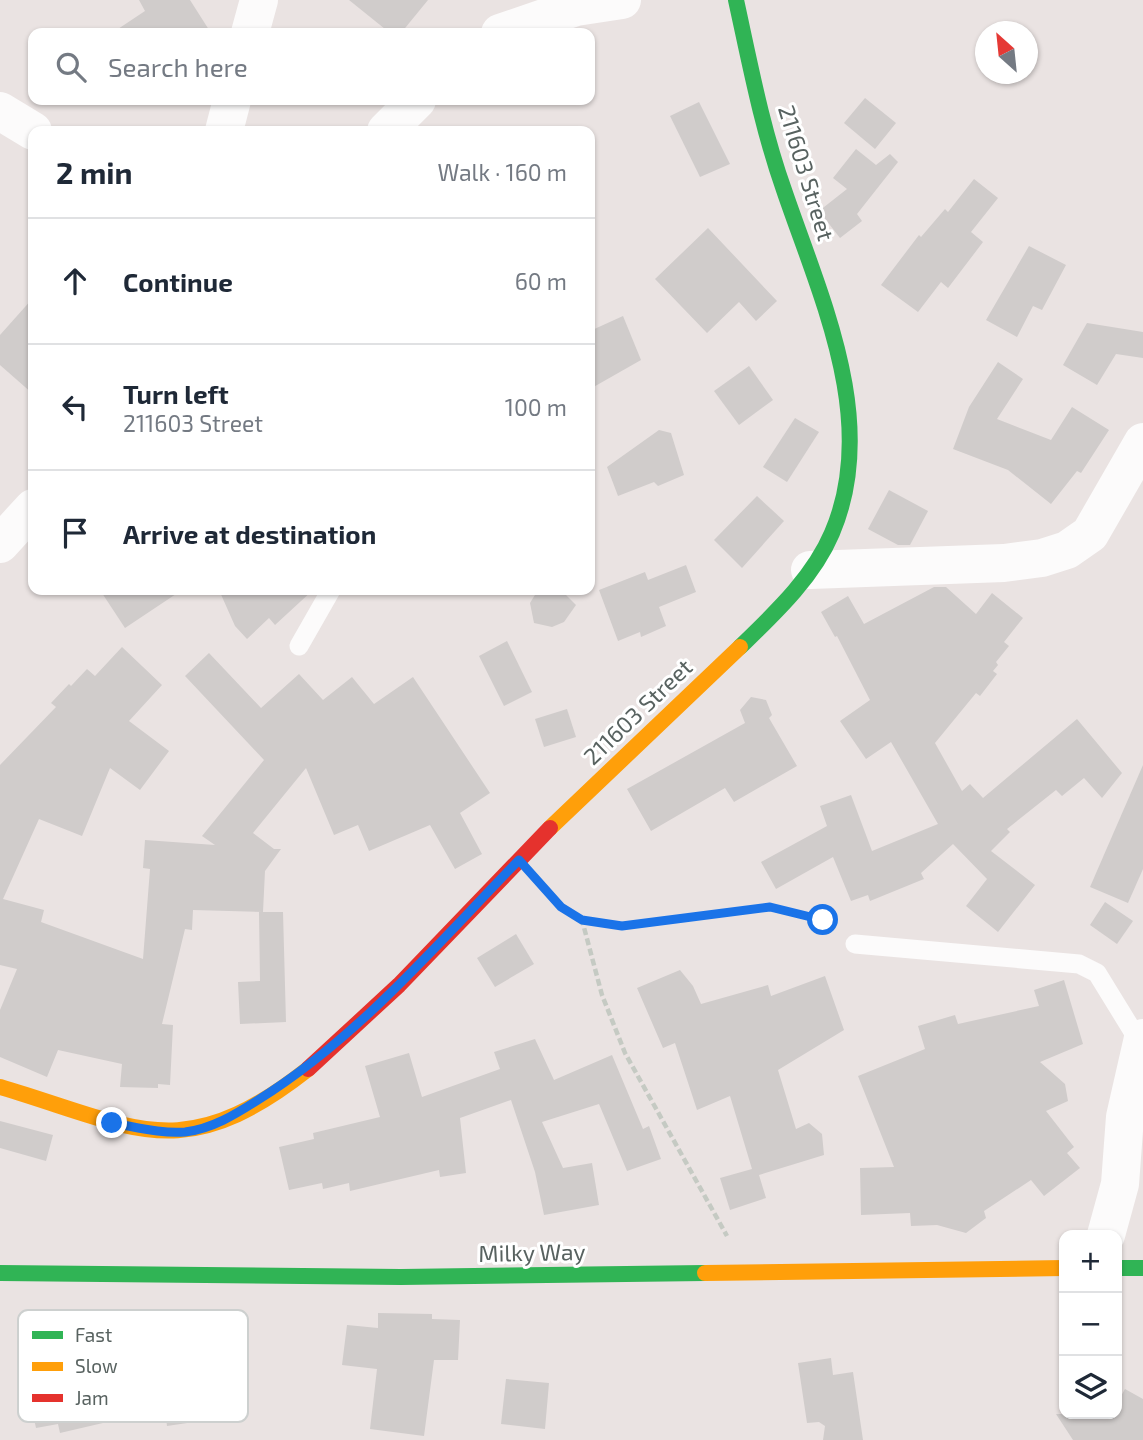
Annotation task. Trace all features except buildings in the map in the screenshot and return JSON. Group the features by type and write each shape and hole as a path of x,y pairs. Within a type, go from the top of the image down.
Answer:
{"street":[{"path":"251,28 259,0"},
{"path":"515,28 576,7 622,0"},
{"name":"211603 Street","path":"0,1087 112,1123 159,1132 187,1132 226,1119 302,1073 365,1019 519,860 763,624 810,570 841,512 846,476 848,389 839,347 769,144 736,0"},
{"path":"225,126 231,105"},
{"path":"391,126 412,105"},
{"path":"0,111 28,128"},
{"path":"810,570 1004,563 1042,558 1067,550 1090,534 1143,442"},
{"path":"0,544 28,513"},
{"path":"1107,1230 1120,1184 1125,1117 1142,1040"},
{"name":"Milky Way","path":"0,1273 401,1277 1059,1268"},
{"path":"1122,1268 1143,1268"}],"lane":[{"path":"299,646 328,595"},
{"path":"855,944 1079,964 1097,972 1142,1040"}],"path":[{"path":"519,860 561,907 582,920 622,926 770,907 823,920 831,943 855,944"},
{"path":"582,920 602,995 625,1053 749,1273"}],"traffic: fast":[{"path":"736,0 769,143 840,359 850,447 845,490 832,533 824,549 804,580 740,647"},
{"path":"1122,1268 1143,1268"},
{"path":"0,1273 401,1277 705,1273"}],"traffic: slow":[{"path":"550,828 740,647"},
{"path":"0,1087 124,1125 157,1130 191,1129 226,1119 264,1100 308,1069"},
{"path":"705,1273 1059,1268"}],"traffic: jam":[{"path":"308,1069 399,985 550,828"}],"route":[{"path":"112,1123 159,1132 187,1132 208,1127 235,1115 302,1073 365,1019 519,860 561,907 582,920 622,926 770,907 823,920"}]}
